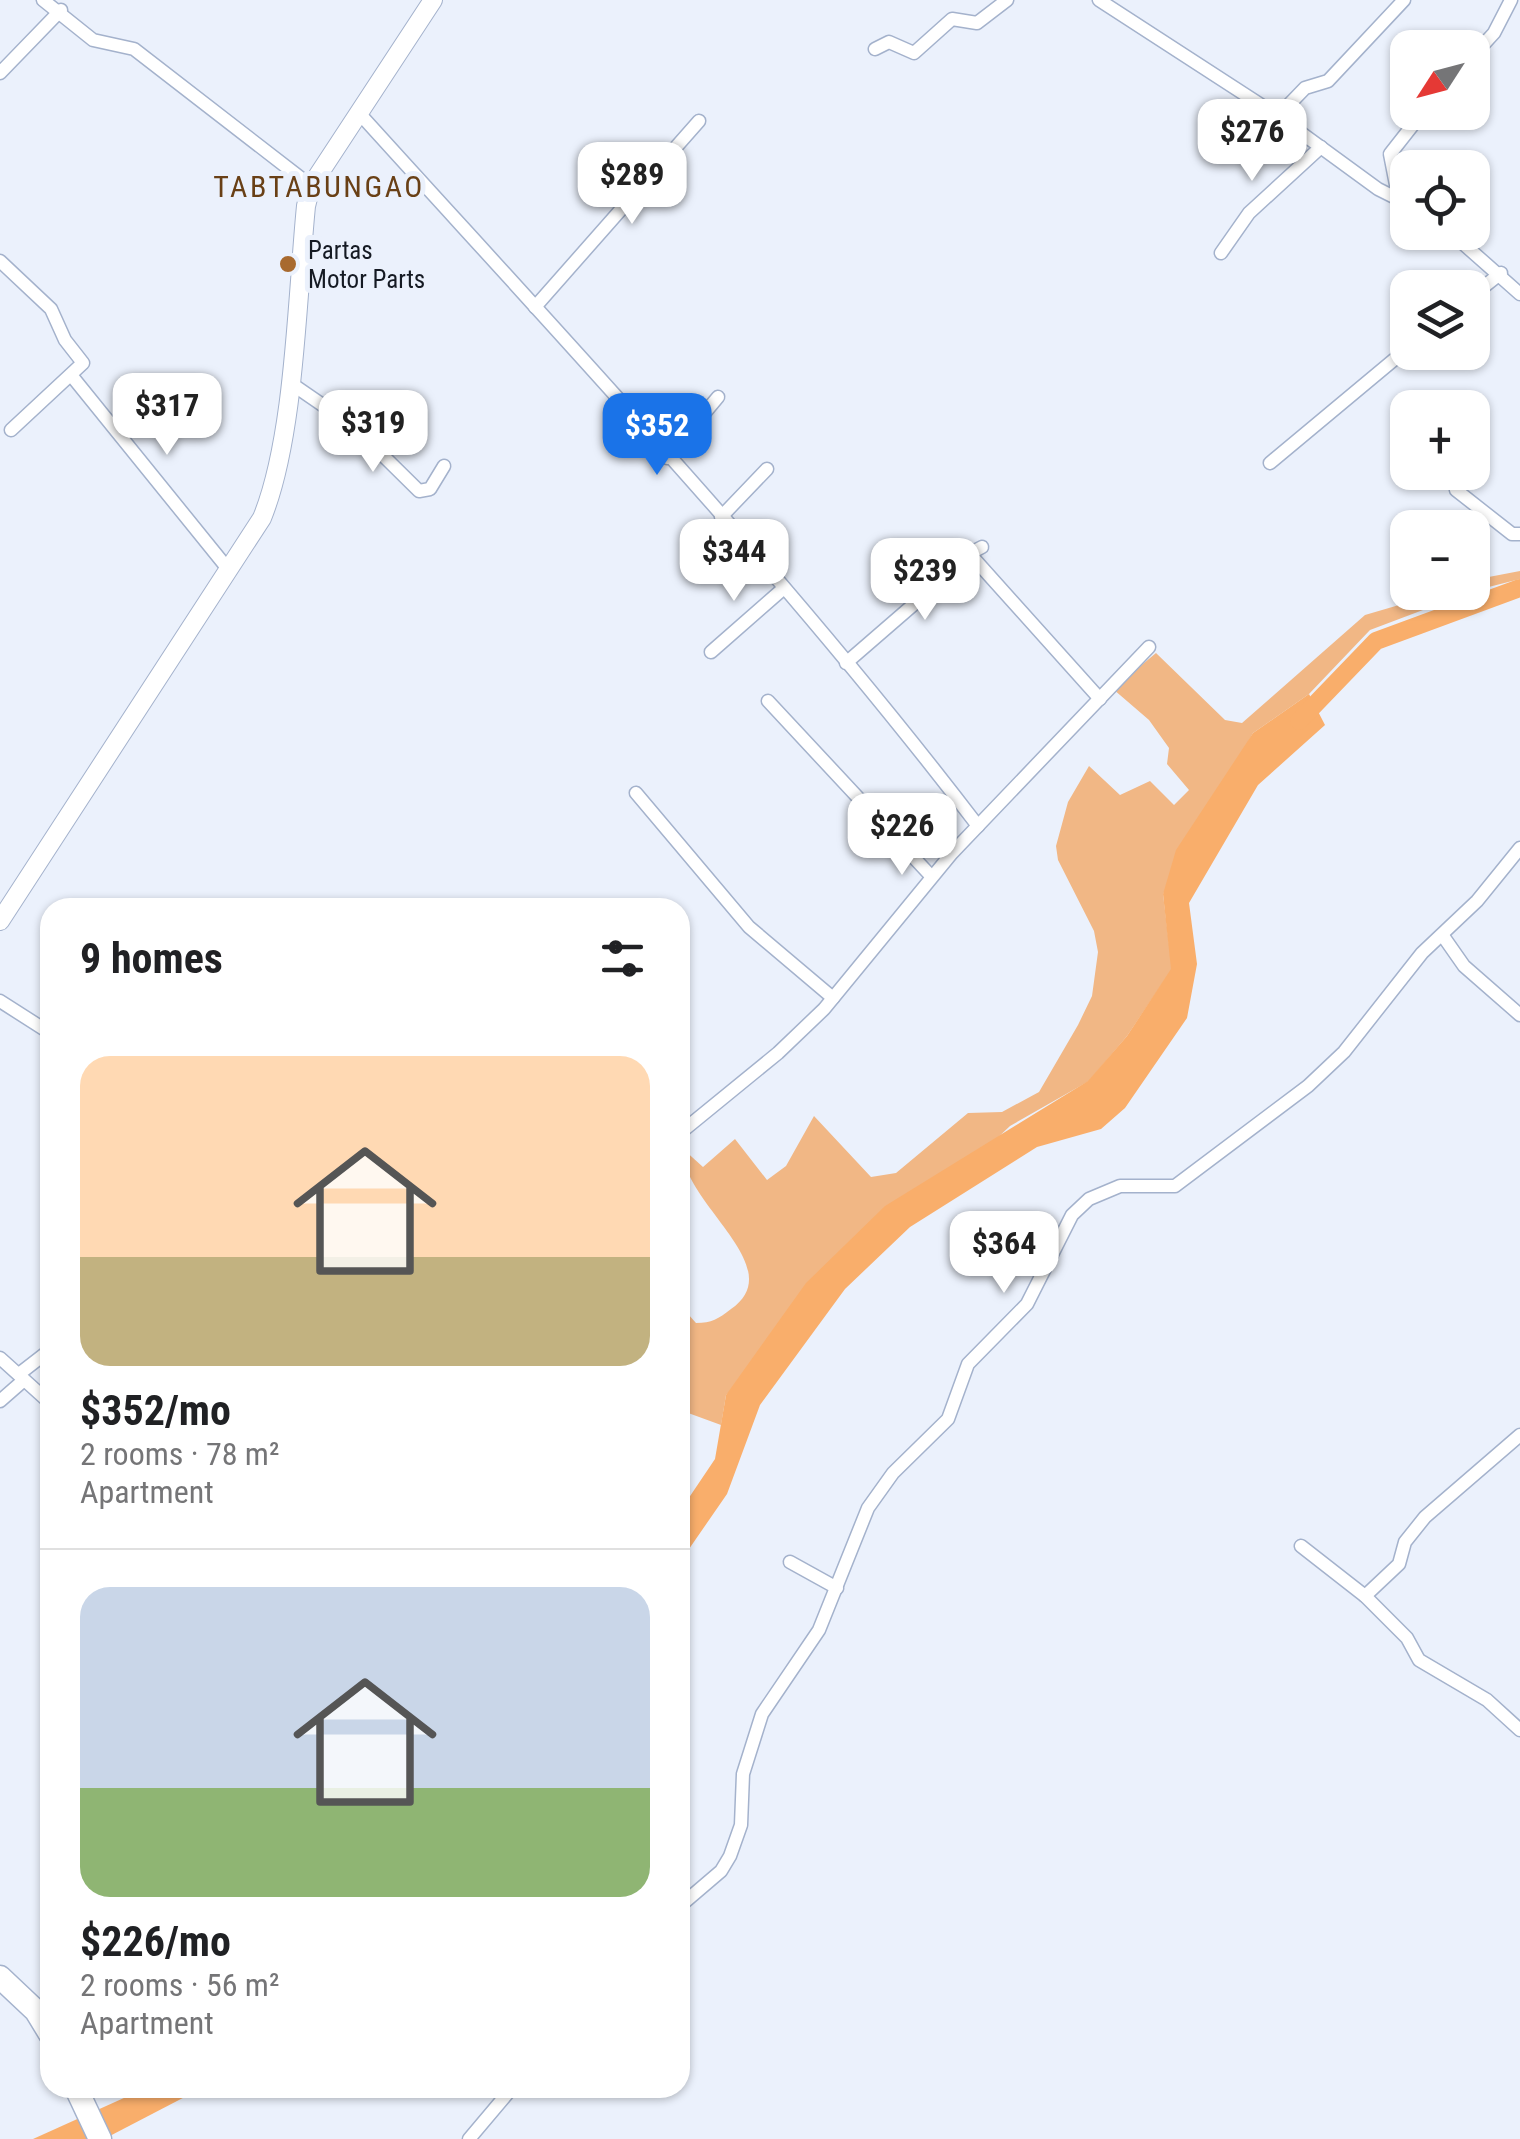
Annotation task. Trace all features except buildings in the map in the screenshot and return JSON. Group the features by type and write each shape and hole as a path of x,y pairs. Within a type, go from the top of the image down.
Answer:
{"highway":[{"path":"0,1977 40,2018"},
{"path":"81,2098 100,2139"}],"street":[{"path":"44,0 61,10 93,40 134,48 312,186"},
{"path":"2,913 228,569 270,498 289,382 306,206 312,186 434,0"},
{"path":"875,49 889,42 908,54 921,51 952,20 977,23 1007,0"},
{"path":"1099,0 1390,193"},
{"path":"1278,116 1304,88 1328,82 1404,0"},
{"path":"1490,37 1511,0"},
{"path":"0,74 61,10"},
{"path":"358,113 784,588 978,826"},
{"path":"535,307 699,121"},
{"path":"1393,150 1409,130"},
{"path":"1220,253 1248,214 1321,147"},
{"path":"1472,250 1520,294"},
{"path":"0,261 56,316 66,340 83,363 11,430"},
{"path":"1490,282 1501,273"},
{"path":"1270,464 1390,363"},
{"path":"72,375 228,569"},
{"path":"289,382 353,426 420,491 430,489 444,466"},
{"path":"667,458 718,397"},
{"path":"721,517 766,469"},
{"path":"1456,490 1512,534 1520,534"},
{"path":"846,662 913,605 952,562 975,550 1100,698"},
{"path":"711,652 784,588"},
{"path":"690,1125 778,1054 833,998 931,876 1149,647"},
{"path":"768,701 830,762 931,876"},
{"path":"636,793 750,926 833,998"},
{"path":"690,1897 726,1864 741,1825 744,1774 762,1714 819,1630 877,1494 948,1419 968,1364 1027,1304 1057,1237 1082,1203 1120,1186 1179,1184 1332,1066 1422,953 1443,936 1520,848"},
{"path":"1443,936 1464,966 1520,1015"},
{"path":"0,1001 40,1027"},
{"path":"0,1358 40,1394"},
{"path":"0,1401 40,1360"},
{"path":"1365,1596 1399,1564 1405,1542 1425,1517 1520,1435"},
{"path":"1301,1546 1365,1596 1407,1638 1419,1660 1487,1700 1520,1730"},
{"path":"790,1562 837,1588"},
{"path":"469,2139 504,2098"}],"shaded area":[{"path":"1520,571 1520,579 1490,587 1490,577"},
{"path":"1390,608 1423,610 1370,630 1309,694 1253,733 1163,894 1172,969 1127,1036 1089,1081 1010,1126 726,1395 721,1425 690,1414 690,1316 696,1323 706,1322 731,1309 746,1292 749,1274 742,1254 690,1175 690,1155 703,1167 735,1139 767,1180 786,1166 814,1116 871,1177 896,1173 968,1113 1002,1112 1039,1092 1092,996 1098,952 1094,931 1058,860 1056,846 1068,802 1089,766 1120,795 1150,781 1174,805 1189,790 1167,764 1169,748 1149,720 1113,689 1156,653 1225,720 1242,723 1365,615"},
{"path":"1309,694 1325,725 1258,785 1189,903 1197,964 1187,1018 1125,1108 1101,1129 1037,1147 910,1227 845,1289 760,1405 727,1494 690,1548 690,1496 715,1459 726,1395 806,1283 885,1206 1088,1081 1127,1036 1171,969 1163,894 1176,850 1253,733"},
{"path":"124,2098 183,2098 104,2139 33,2139"}],"waterway":[{"path":"1299,721 1376,641 1520,588"}],"place":[{"name":"Partas Motor Parts","path":"288,264"}],"district":[{"name":"TABTABUNGAO","path":"319,187"}]}
